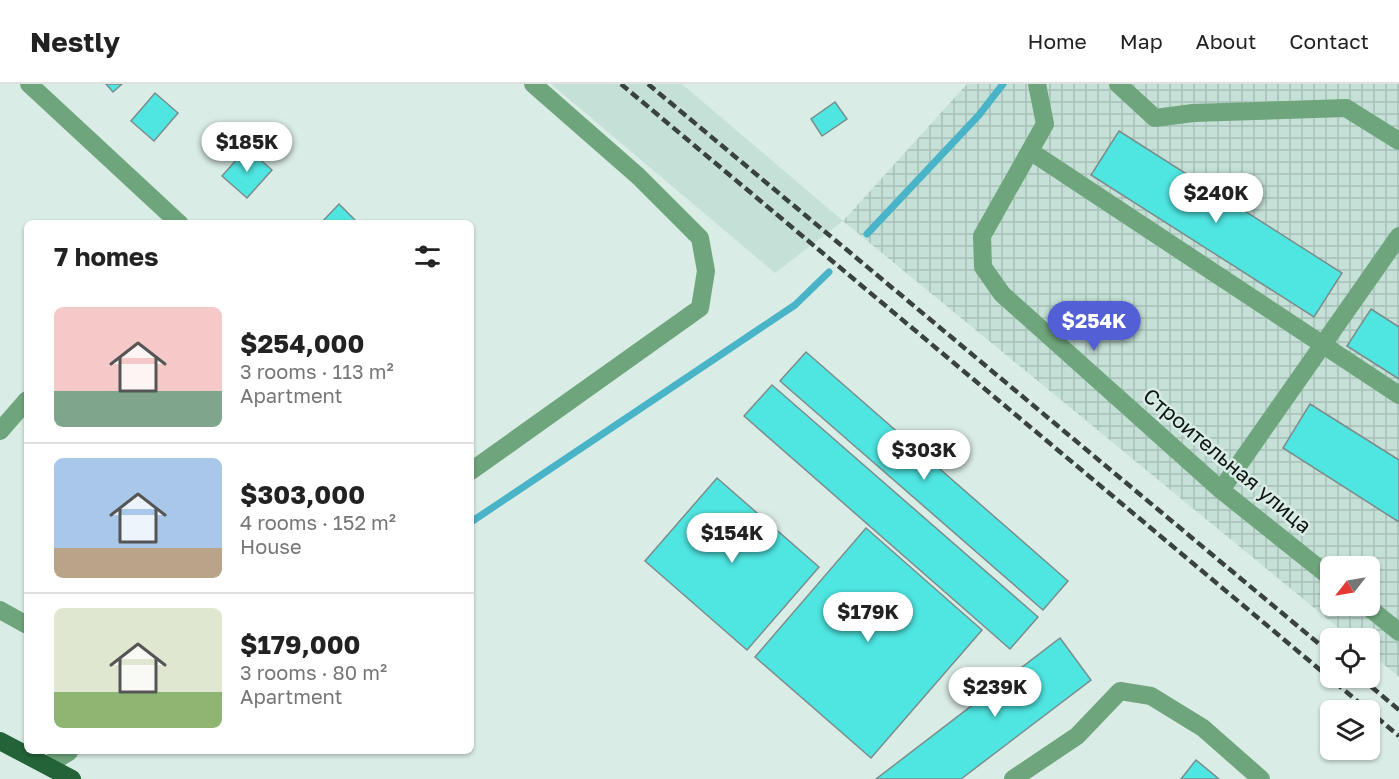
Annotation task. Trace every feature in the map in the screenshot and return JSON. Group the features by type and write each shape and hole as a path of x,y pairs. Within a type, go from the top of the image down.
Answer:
{"main road":[{"path":"0,741 24,753"},
{"path":"25,754 72,779"}],"street":[{"path":"29,84 176,220"},
{"path":"474,469 700,308 706,271 700,238 638,176 533,84"},
{"path":"1118,84 1155,118 1193,113 1346,108 1399,141"},
{"name":"Строительная улица","path":"1040,85 1045,124 982,236 983,267 1002,294 1221,490 1320,569"},
{"path":"1030,151 1399,395"},
{"path":"1221,490 1399,236"},
{"path":"0,432 24,404"},
{"path":"0,610 24,623"},
{"path":"1379,616 1399,632"},
{"path":"1013,779 1077,736 1120,691 1150,696 1203,728 1261,779"},
{"path":"47,765 66,754"}],"shaded area":[{"path":"551,84 682,84 843,221 775,273"},
{"path":"967,84 1399,84 1399,677 1380,661 1380,628 1339,628 1324,616 1380,616 1380,556 1320,556 1320,613 843,221"}],"building":[{"path":"106,84 122,84 113,92"},
{"path":"155,93 178,113 154,141 131,121"},
{"path":"835,102 847,119 822,136 811,119"},
{"path":"1119,131 1342,273 1314,317 1091,175"},
{"path":"247,148 272,170 247,198 222,176"},
{"path":"339,204 355,220 324,220"},
{"path":"1371,309 1399,327 1399,379 1347,346"},
{"path":"806,352 1068,581 1043,610 780,381"},
{"path":"772,385 1038,617 1010,649 744,416"},
{"path":"1310,404 1399,460 1399,522 1283,448"},
{"path":"717,478 819,567 747,650 645,561"},
{"path":"866,528 982,630 871,758 755,657"},
{"path":"1060,638 1091,680 961,779 876,779"},
{"path":"1196,760 1219,779 1181,779"}],"waterway":[{"path":"867,234 979,115 1003,84"},
{"path":"474,520 795,305 829,272"}],"railway":[{"path":"621,84 1399,736"},
{"path":"648,84 1320,645"},
{"path":"1373,688 1399,710"}]}
